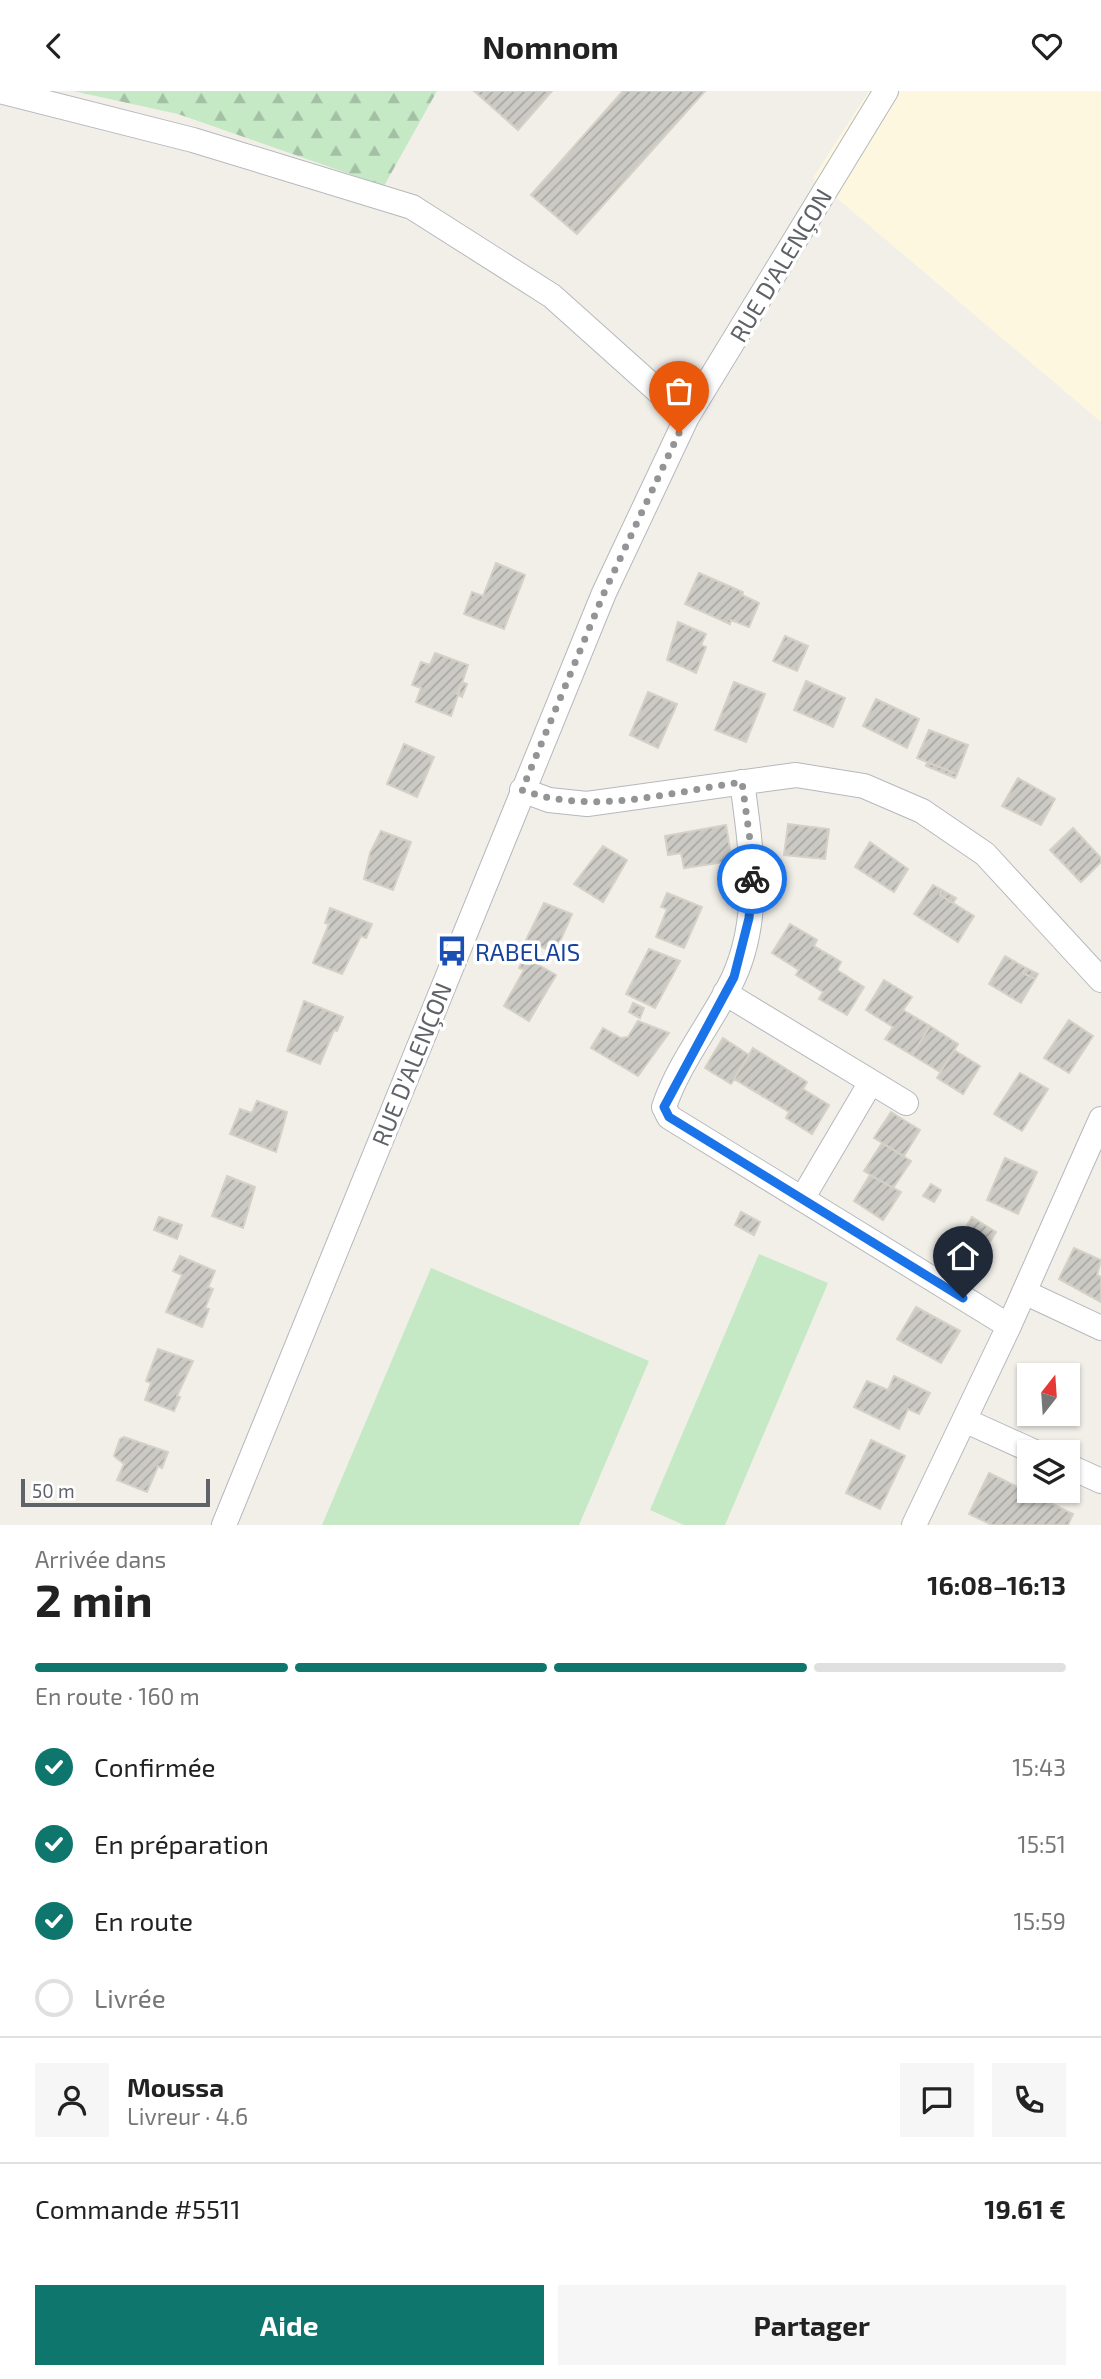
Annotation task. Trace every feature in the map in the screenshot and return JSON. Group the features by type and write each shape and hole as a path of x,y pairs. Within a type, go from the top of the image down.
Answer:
{"street":[{"path":"0,91 193,140 412,207 552,296 687,417"},
{"name":"RUE D'ALENÇON","path":"224,1525 604,593 687,417 886,91"},
{"path":"522,790 549,800 586,804 796,775 864,786 922,811 985,855 1101,980"},
{"path":"742,782 752,855 752,904 734,977 664,1107 669,1117 1009,1326"},
{"path":"725,993 906,1103"},
{"path":"802,1199 872,1082"},
{"path":"914,1525 1009,1326 1101,1119"},
{"path":"1024,1292 1101,1328"},
{"path":"964,1420 1017,1444"},
{"path":"1080,1471 1101,1481"}],"shaded area":[{"path":"869,91 1101,91 1101,422 813,178"}],"green space":[{"path":"73,91 437,91 384,186 178,114"},
{"path":"759,1254 828,1283 725,1525 684,1525 650,1510"},
{"path":"431,1268 649,1361 579,1525 322,1525"}],"building":[{"path":"474,91 552,91 518,130"},
{"path":"623,91 705,91 577,234 531,195"},
{"path":"496,563 525,575 504,629 464,614 472,592 483,596"},
{"path":"699,573 743,592 742,595 759,603 749,627 731,620 730,624 685,604"},
{"path":"678,622 706,634 701,645 706,647 696,673 667,660"},
{"path":"785,636 808,646 797,671 773,661"},
{"path":"435,653 468,665 451,716 416,702 421,688 412,685 421,662 430,665"},
{"path":"806,681 845,698 833,727 794,710"},
{"path":"462,682 467,684 462,697 457,694"},
{"path":"734,682 765,694 746,742 715,730"},
{"path":"648,692 677,704 658,748 630,735"},
{"path":"876,699 919,719 907,748 863,726"},
{"path":"929,730 968,745 957,774 917,758"},
{"path":"404,744 434,757 417,797 387,784"},
{"path":"927,762 957,774 955,778 926,766"},
{"path":"1018,778 1055,799 1041,825 1002,806"},
{"path":"788,824 829,829 825,859 784,855"},
{"path":"726,825 732,861 684,868 681,853 668,855 665,836"},
{"path":"1073,828 1101,858 1101,862 1081,882 1050,850"},
{"path":"381,831 411,842 393,890 364,879 370,853"},
{"path":"870,842 908,869 894,892 855,867"},
{"path":"603,846 627,860 603,902 574,884"},
{"path":"933,885 942,890 940,895 974,916 958,942 914,914"},
{"path":"942,890 956,898 953,903 940,895"},
{"path":"667,893 702,907 684,948 656,937 667,909 661,907"},
{"path":"544,903 572,914 555,953 526,940"},
{"path":"330,908 372,924 366,938 361,936 342,974 313,963 329,924 325,923"},
{"path":"790,924 817,940 814,946 841,962 837,970 864,987 847,1015 819,999 823,992 796,975 799,970 772,953"},
{"path":"649,949 680,961 655,1008 626,994"},
{"path":"1005,956 1026,968 1023,973 1035,979 1021,1003 989,984"},
{"path":"525,957 556,975 529,1021 504,1006 524,970 519,968"},
{"path":"1026,968 1038,974 1035,979 1023,973"},
{"path":"884,980 912,997 903,1010 930,1026 912,1055 885,1039 893,1027 866,1010"},
{"path":"304,1001 343,1017 337,1031 334,1030 320,1064 287,1051"},
{"path":"633,1003 644,1008 640,1018 629,1012"},
{"path":"1069,1020 1093,1036 1069,1073 1044,1058"},
{"path":"638,1021 669,1033 638,1076 591,1048 603,1028 621,1038 628,1037"},
{"path":"930,1026 958,1044 940,1072 912,1055"},
{"path":"723,1038 749,1055 731,1084 705,1068"},
{"path":"753,1048 807,1082 803,1089 829,1105 812,1134 786,1118 789,1112 734,1079"},
{"path":"954,1050 980,1066 963,1094 937,1078"},
{"path":"1020,1073 1048,1089 1022,1131 994,1114"},
{"path":"257,1101 287,1112 276,1152 230,1134 240,1109 252,1113"},
{"path":"891,1112 920,1130 904,1156 874,1138"},
{"path":"882,1143 911,1161 893,1188 864,1171"},
{"path":"1005,1158 1037,1172 1018,1214 987,1200"},
{"path":"870,1175 901,1192 883,1220 854,1201"},
{"path":"227,1176 255,1187 243,1228 212,1216"},
{"path":"931,1184 941,1190 934,1202 923,1196"},
{"path":"741,1212 760,1222 754,1235 735,1225"},
{"path":"159,1217 182,1225 177,1239 154,1230"},
{"path":"972,1217 996,1232 979,1260 984,1263 976,1278 946,1260"},
{"path":"1074,1248 1101,1260 1097,1275 1101,1277 1101,1302 1059,1279"},
{"path":"180,1256 215,1271 208,1287 213,1289 205,1308 209,1309 202,1327 166,1312 182,1275 173,1271"},
{"path":"916,1307 960,1331 941,1363 897,1339"},
{"path":"158,1349 193,1361 177,1396 180,1397 174,1411 145,1400 151,1383 146,1381"},
{"path":"894,1376 930,1393 919,1414 908,1409 899,1429 854,1407 867,1381 888,1390"},
{"path":"124,1437 168,1452 162,1468 158,1466 147,1492 117,1480 124,1464 114,1456 120,1439"},
{"path":"871,1440 905,1456 880,1509 846,1493"},
{"path":"989,1473 1017,1487 1017,1503 1050,1503 1073,1514 1068,1525 992,1525 969,1514"}],"way so far":[{"path":"679,433 604,593 522,790 549,800 586,804 742,782 752,855 752,879"}],"place":[{"name":"RABELAIS","path":"452,951"}],"route":[{"path":"752,879 752,904 734,977 668,1096 664,1107 669,1117 963,1298"}]}
